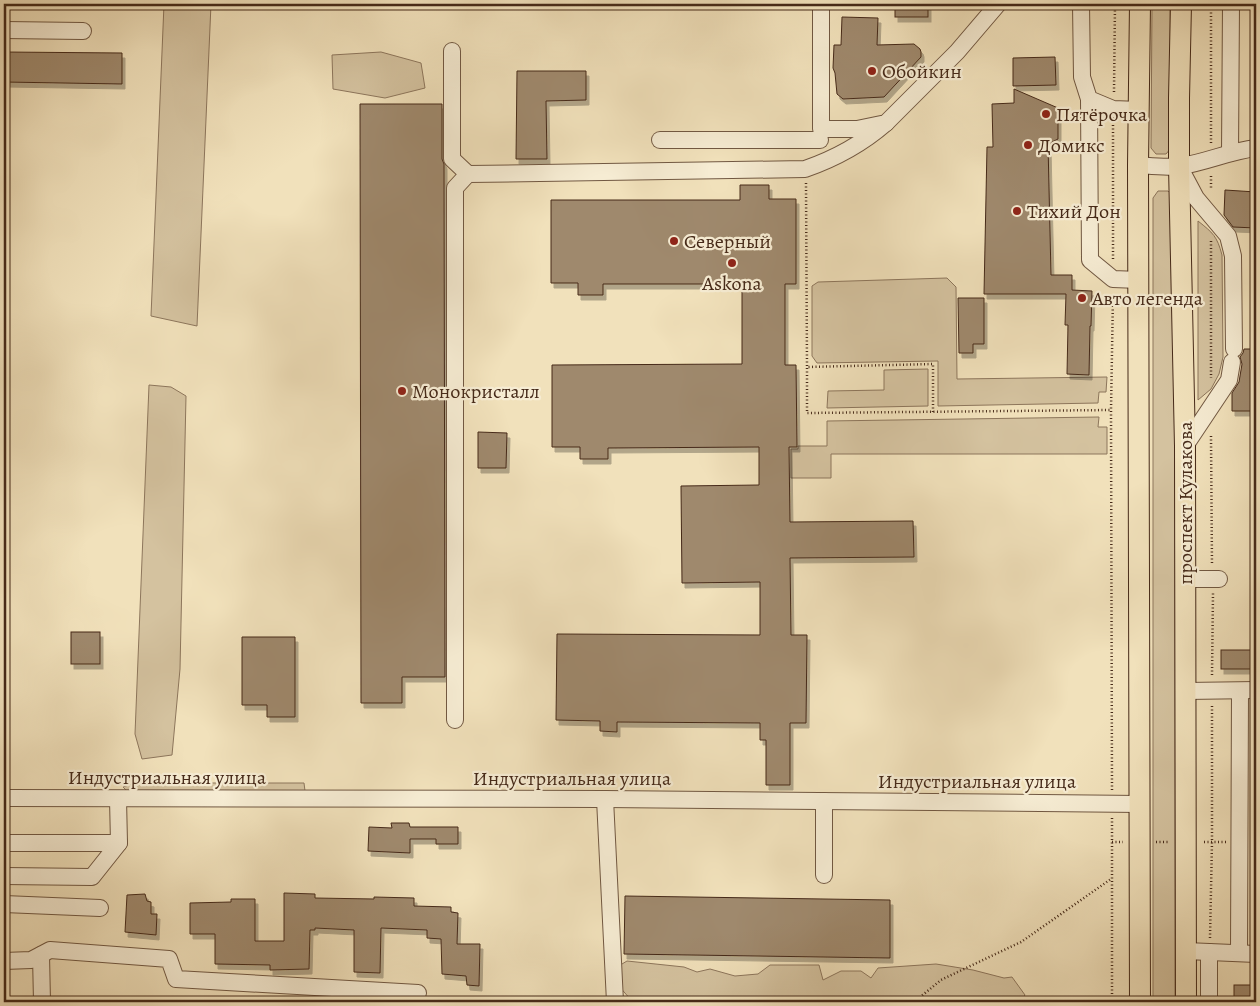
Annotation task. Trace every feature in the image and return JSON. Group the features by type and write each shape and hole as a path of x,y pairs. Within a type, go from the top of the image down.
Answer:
{"main road":[{"path":"1140,4 1138,165 1140,1002"},
{"name":"проспект Кулакова","path":"1181,4 1179,166 1185,446 1186,1002"}],"street":[{"path":"813,166 821,134 821,4"},
{"path":"452,51 452,159 468,174 813,166 848,150 876,132 957,52 998,4"},
{"path":"1081,4 1082,77 1089,99 1090,260 1113,279 1139,280"},
{"path":"1230,153 1231,4"},
{"path":"4,30 83,31"},
{"path":"1089,99 1113,110 1139,110"},
{"path":"660,140 821,134 886,123"},
{"path":"1138,165 1179,166 1256,148"},
{"path":"1179,166 1196,198 1228,236 1233,256 1233,356 1229,380 1185,446"},
{"path":"455,720 455,188 468,174"},
{"path":"1185,579 1216,579"},
{"path":"1186,691 1248,690 1240,953"},
{"name":"Индустриальная улица","path":"4,798 605,799 1140,804"},
{"path":"4,876 92,877 119,842 118,798"},
{"path":"605,799 615,1002"},
{"path":"824,801 824,875"},
{"path":"4,843 119,842"},
{"path":"4,904 100,908"},
{"path":"4,960 31,960 50,950 169,959 176,979 418,993"},
{"path":"1186,951 1256,954"},
{"path":"1209,952 1209,1002"},
{"path":"41,955 42,1002"}],"path":[{"path":"1112,1002 1111,410 1115,4"},
{"path":"1211,4 1211,379"},
{"path":"813,166 807,367 808,413 1111,410"},
{"path":"807,367 933,364 933,412"},
{"path":"1209,952 1212,842 1212,691 1216,579 1211,407"},
{"path":"914,1002 941,980 1021,942 1112,879"}],"shaded area":[{"path":"164,4 211,4 197,326 151,316"},
{"path":"1152,4 1170,4 1171,148 1166,154 1156,154 1151,148"},
{"path":"381,52 421,63 425,88 385,98 333,89 332,55"},
{"path":"1158,191 1168,191 1175,198 1175,1002 1153,1002 1153,198"},
{"path":"1198,221 1214,235 1222,255 1223,357 1219,374 1211,389 1198,400"},
{"path":"947,278 956,287 957,379 1107,377 1106,392 1099,392 1098,403 938,406 938,361 817,363 812,356 812,286 818,282"},
{"path":"928,369 928,406 827,408 828,391 884,390 884,370"},
{"path":"149,385 171,387 186,396 180,669 172,755 142,759 135,734"},
{"path":"1099,417 1098,427 1107,427 1107,454 831,454 831,478 791,478 791,449 798,449 798,446 827,446 827,421"},
{"path":"135,783 304,783 305,791 130,794 123,787"},
{"path":"627,961 684,967 697,972 710,969 735,976 758,974 770,965 819,965 823,980 841,971 861,971 871,978 878,968 936,964 973,970 1004,978 1012,977 1025,995 1020,1002 632,1001 617,984 617,967"}],"building":[{"path":"895,4 928,4 928,17 895,17"},
{"name":"Обойкин","path":"842,17 878,18 877,45 914,44 920,49 921,57 884,97 843,99 837,94 833,68 834,45 841,45"},
{"path":"4,52 122,53 122,84 4,82"},
{"path":"1055,57 1056,85 1013,86 1013,58"},
{"path":"517,71 586,71 586,100 546,101 547,159 516,159"},
{"name":"Тихий Дон","path":"1014,89 1058,108 1058,139 1048,144 1051,275 1072,275 1072,290 1092,291 1089,375 1067,374 1068,325 1065,325 1066,294 984,294 987,147 993,147 992,104 1014,103"},
{"name":"Монокристалл","path":"360,104 442,104 442,159 444,164 445,677 402,677 402,703 361,703"},
{"path":"740,185 769,185 769,199 796,199 796,284 785,284 785,365 796,365 797,447 789,447 790,522 913,521 914,557 790,558 791,635 807,635 806,723 790,723 790,785 766,785 766,740 760,740 760,723 617,722 617,732 600,731 600,721 556,720 557,634 760,635 760,582 682,583 681,486 759,485 759,447 608,448 608,459 580,459 580,447 552,447 552,365 742,364 742,284 603,284 603,295 578,295 578,283 551,283 551,200 740,200"},
{"path":"1225,190 1256,192 1256,228 1233,227 1224,215"},
{"path":"958,298 984,298 984,344 973,344 973,353 959,353"},
{"path":"1244,349 1256,349 1256,411 1232,411 1232,393 1239,382 1242,364 1240,357"},
{"path":"478,432 507,433 506,468 478,468"},
{"path":"71,632 100,632 100,664 71,664"},
{"path":"242,637 295,637 295,717 267,717 267,705 242,705"},
{"path":"1221,650 1256,650 1256,669 1221,669"},
{"path":"391,823 409,823 410,827 458,827 458,844 436,844 436,839 410,839 410,853 368,851 369,827 392,828"},
{"path":"284,893 315,894 315,898 414,898 414,906 451,907 451,912 458,913 457,944 480,944 479,986 467,985 466,976 442,974 441,939 427,938 427,930 381,928 380,973 354,972 354,930 315,928 315,930 310,930 309,969 270,970 270,965 215,964 215,934 190,934 190,903 231,902 231,899 255,899 255,941 284,941"},
{"path":"145,894 147,901 151,902 151,914 157,914 156,935 125,932 127,895"},
{"path":"625,896 890,900 890,958 624,954"},
{"path":"1234,985 1256,985 1256,1002 1234,1002"}],"place":[{"name":"Обойкин","path":"872,71"},
{"name":"Пятёрочка","path":"1046,114"},
{"name":"Домикс","path":"1028,145"},
{"name":"Тихий Дон","path":"1017,211"},
{"name":"Северный","path":"674,241"},
{"name":"Askona","path":"732,263"},
{"name":"Авто легенда","path":"1082,298"},
{"name":"Монокристалл","path":"402,391"}]}
